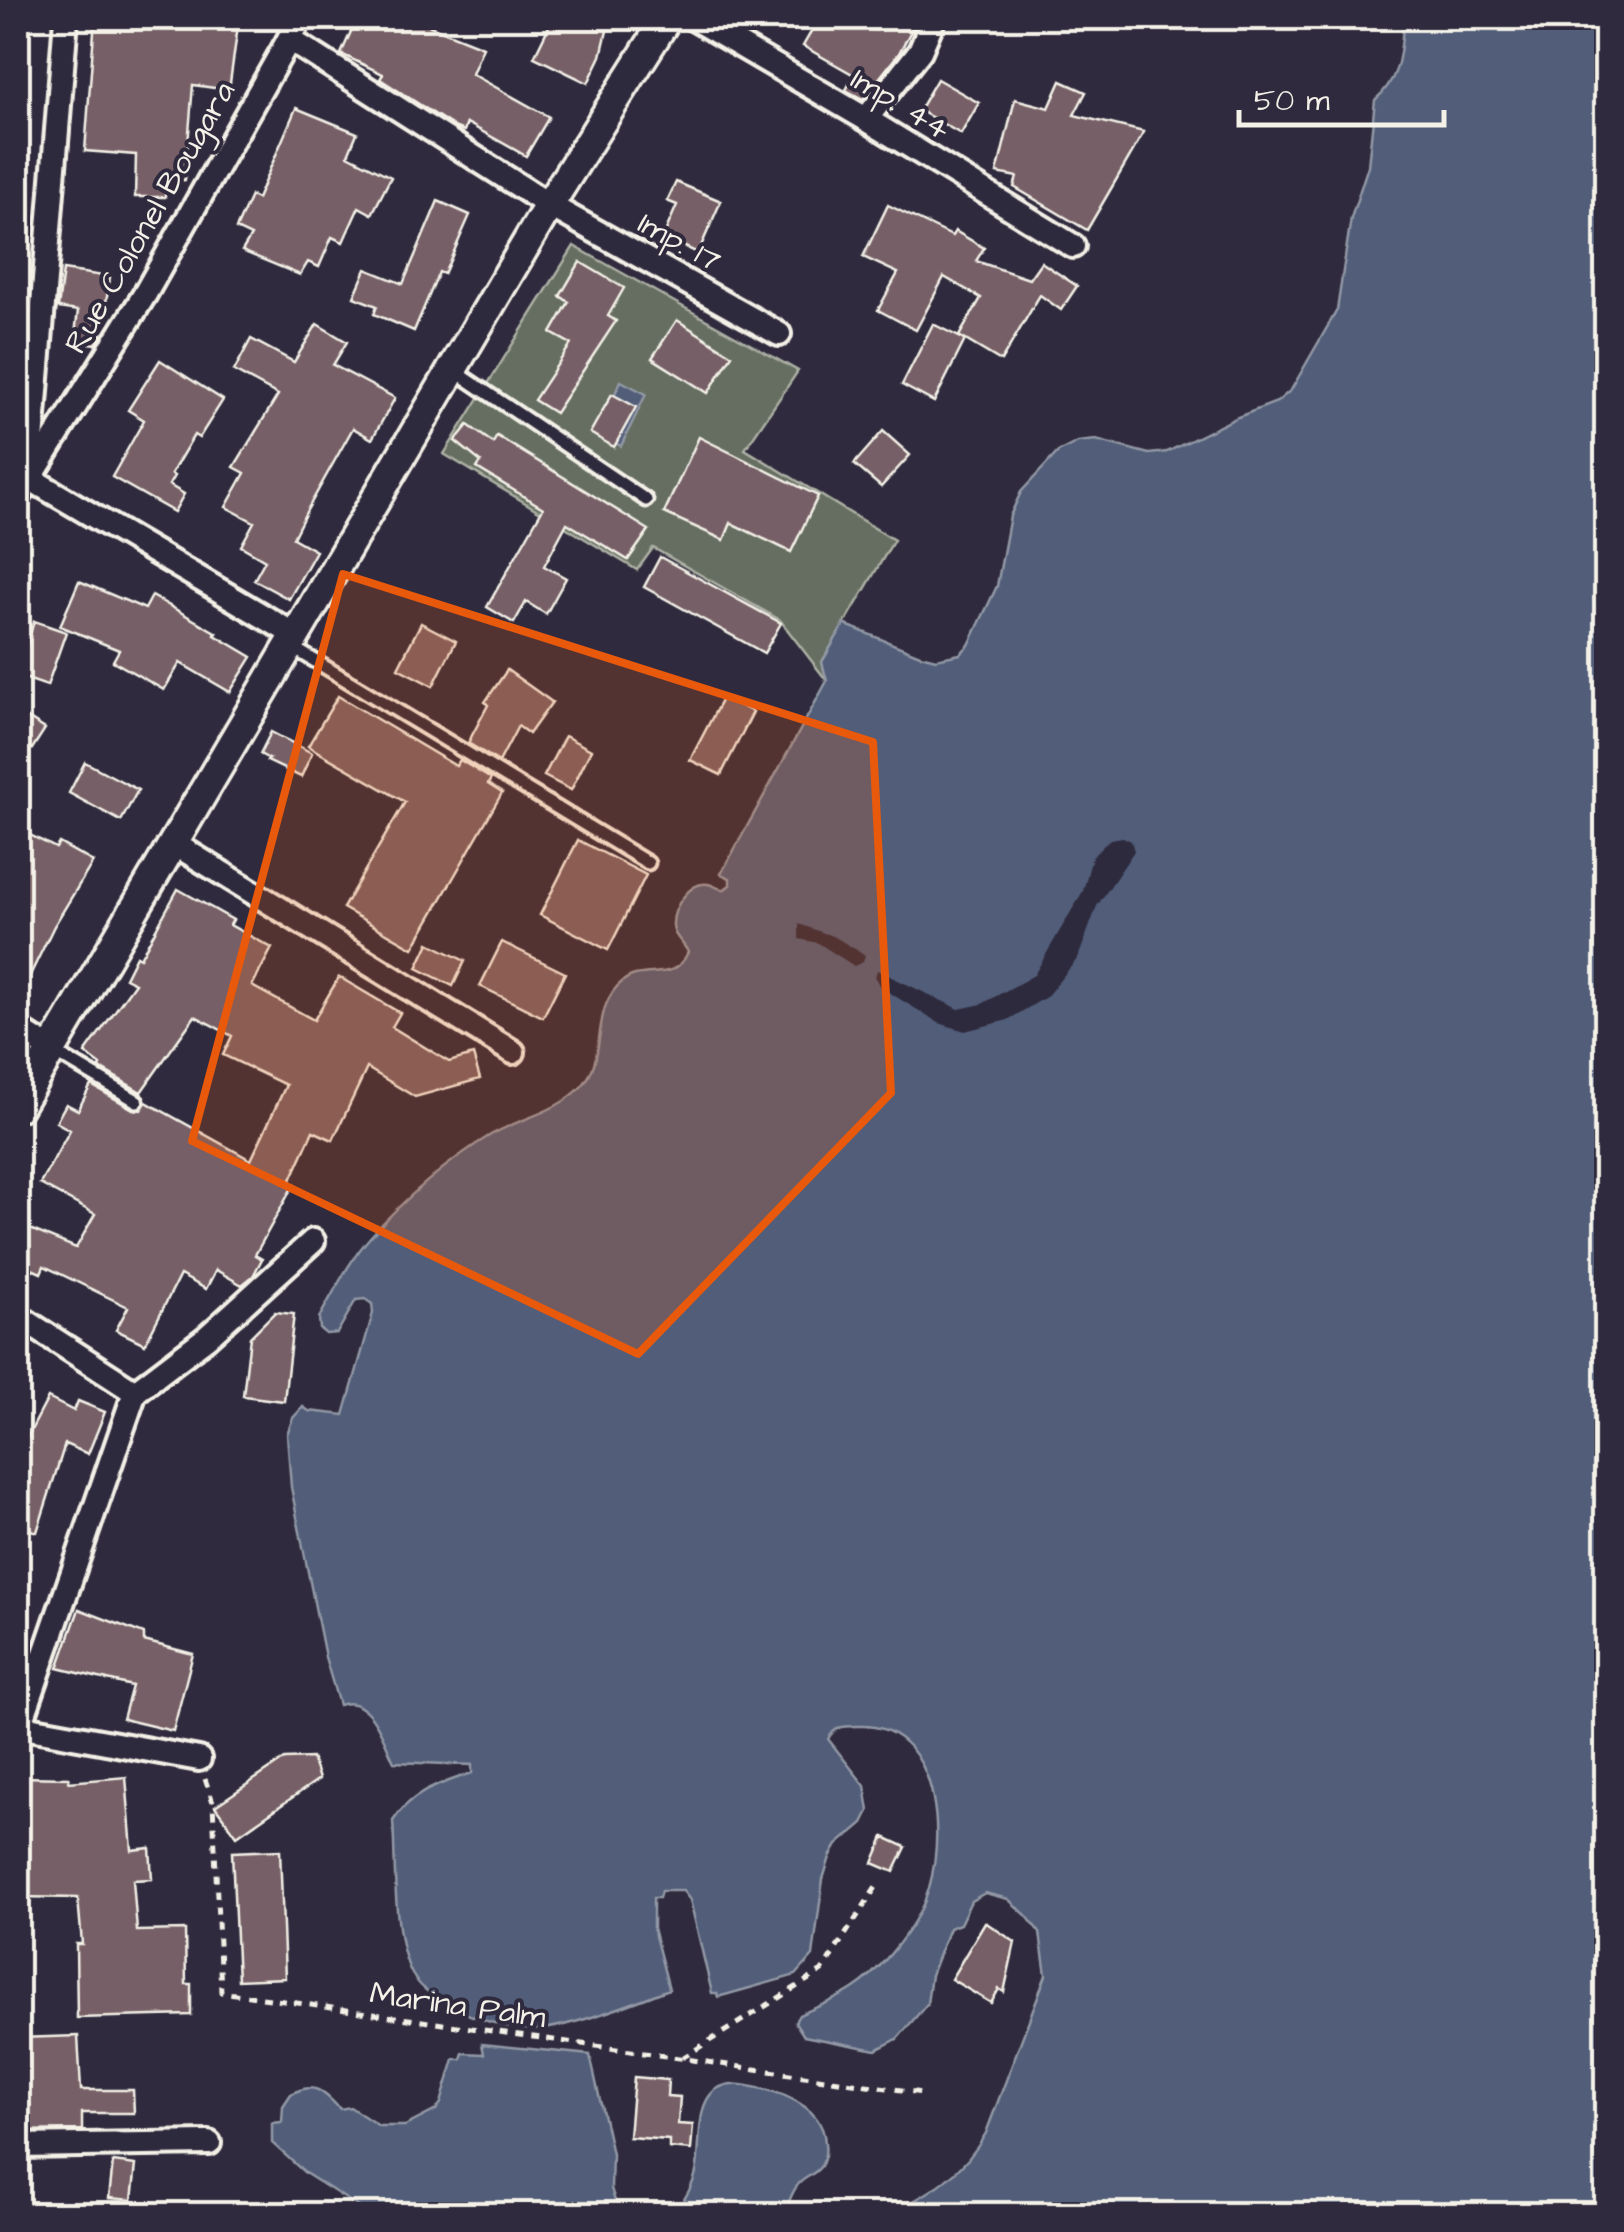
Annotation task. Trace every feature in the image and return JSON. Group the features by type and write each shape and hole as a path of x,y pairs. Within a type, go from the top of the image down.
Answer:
{"street":[{"path":"66,18 23,488 292,640"},
{"name":"Rue Colonel Bougara","path":"23,488 145,294 302,18"},
{"path":"18,1107 548,205 667,18"},
{"name":"Imp. 44","path":"693,18 1073,246"},
{"path":"866,119 920,51 934,18"},
{"name":"Imp. 17","path":"289,39 548,205 779,334"},
{"path":"172,843 513,1052"},
{"path":"18,1029 52,1050"},
{"path":"199,1760 19,1726 135,1392 206,1338 314,1241"},
{"path":"18,1316 135,1392"},
{"path":"18,2146 209,2143"}],"lane":[{"path":"452,369 646,500"},
{"path":"292,640 648,863"},
{"path":"52,1050 137,1101"}],"path":[{"name":"Marina Palm","path":"199,1760 213,1802 221,1992 922,2093"},
{"path":"682,2058 822,1971 880,1882"}],"highlighted area":[{"path":"343,574 873,742 891,1093 638,1354 192,1141"}],"green space":[{"path":"574,246 798,371 745,449 894,540 822,662 827,681 780,620 653,548 637,570 444,454"}],"water":[{"path":"1404,18 1606,18 1606,2214 889,2214 956,2172 977,2148 1046,1975 1040,1933 1008,1899 985,1893 971,1901 960,1924 949,1928 931,1975 927,2004 897,2039 876,2050 804,2036 795,2022 799,2015 848,1992 873,1973 919,1913 935,1861 936,1830 933,1798 924,1770 910,1747 888,1731 860,1726 841,1727 828,1739 865,1786 869,1811 863,1823 837,1845 830,1857 823,1879 813,1956 796,1975 718,1997 712,1993 690,1900 683,1891 661,1891 659,1898 653,1898 653,1928 669,1989 590,2018 543,2029 510,2027 452,2007 421,1986 406,1958 398,1920 393,1821 418,1796 472,1773 472,1765 394,1762 367,1712 350,1703 339,1705 325,1657 291,1487 287,1434 303,1407 344,1415 373,1313 372,1304 365,1299 356,1300 337,1333 326,1334 320,1329 319,1318 364,1244 412,1195 458,1157 489,1136 572,1095 590,1074 602,1018 613,992 632,976 667,971 682,962 688,952 673,928 676,910 684,896 701,884 723,890 730,885 730,878 721,874 827,681 822,662 844,624 920,655 936,659 960,654 969,645 997,586 1010,516 1021,492 1058,452 1078,442 1096,440 1149,454 1167,452 1277,402 1291,390 1337,310 1351,218 1368,166 1375,100 1395,72"},
{"path":"621,381 646,394 621,446 596,433"},
{"path":"482,2044 590,2055 612,2154 611,2188 619,2214 370,2214 305,2173 272,2143 272,2123 282,2122 283,2106 291,2094 306,2088 318,2090 340,2109 350,2107 379,2126 405,2126 436,2110 454,2059 461,2059 463,2053 484,2054"},
{"path":"731,2084 775,2092 803,2106 822,2128 822,2163 797,2186 782,2214 674,2214 695,2177 704,2106 718,2088"}],"pier":[{"path":"1123,837 1131,841 1134,851 1097,906 1078,958 1046,997 1008,1020 965,1031 939,1023 880,987 875,977 877,970 959,1009 982,1004 1034,975 1083,891 1092,857 1110,839"},
{"path":"799,924 835,937 865,955 863,962 854,966 818,943 799,939"}],"building":[{"path":"95,18 239,18 229,90 193,85 185,180 165,181 165,197 135,197 136,155 85,151"},
{"path":"357,18 435,18 430,26 483,47 472,74 549,117 526,156 467,123 464,131 456,128 380,79 383,74 341,54"},
{"path":"553,18 610,18 601,56 588,83 534,57"},
{"path":"819,18 852,18 875,30 882,18 918,18 899,53 863,99 846,90 854,75 803,46"},
{"path":"937,79 979,103 961,134 919,110"},
{"path":"1061,81 1086,92 1074,115 1144,132 1087,230 1014,187 1017,177 997,173 1015,99 1049,108"},
{"path":"296,108 357,133 348,155 391,177 372,214 359,207 343,242 332,237 319,267 308,262 300,275 242,251 251,236 236,229 251,196 257,199"},
{"path":"676,182 721,201 698,253 663,237 677,205 667,201"},
{"path":"438,201 470,215 444,274 439,272 414,331 374,314 377,306 354,297 366,269 403,284"},
{"path":"888,205 952,236 955,231 984,248 976,261 1029,279 1041,262 1077,286 1061,310 1040,295 1001,361 959,336 981,298 944,277 916,330 878,310 898,273 863,257"},
{"path":"580,262 624,288 608,316 616,321 555,413 534,400 571,344 551,333 569,302 560,296"},
{"path":"63,270 110,277 101,336 96,344 74,341 78,311 58,308"},
{"path":"677,320 732,355 708,393 652,358"},
{"path":"317,324 347,342 333,365 395,398 372,439 353,428 306,512 293,538 316,551 289,599 254,580 265,560 241,546 254,522 226,507 245,473 234,467 278,395 234,371 251,339 294,362"},
{"path":"933,324 965,340 934,402 902,385"},
{"path":"160,360 223,400 199,438 194,435 171,474 174,476 169,485 184,494 174,512 112,477 144,420 128,410"},
{"path":"612,394 636,407 614,447 590,433"},
{"path":"468,425 493,443 497,436 649,530 628,560 567,523 544,566 566,578 546,614 526,602 514,623 487,607 543,508 477,468 481,462 455,441"},
{"path":"883,431 910,455 881,487 854,464"},
{"path":"699,437 818,496 791,552 731,523 724,540 664,513"},
{"path":"660,557 781,623 764,653 644,587"},
{"path":"79,581 145,609 152,596 252,657 230,692 180,663 164,690 113,661 119,650 60,626"},
{"path":"34,621 66,632 47,686 18,676"},
{"path":"421,623 456,641 433,686 398,668"},
{"path":"507,670 552,702 529,734 518,726 499,762 468,743 488,705 485,702"},
{"path":"338,696 456,766 460,760 491,779 488,784 502,793 413,948 343,908 405,802 308,746"},
{"path":"723,697 753,712 721,775 690,760"},
{"path":"18,712 45,729 32,749 18,740"},
{"path":"271,732 312,753 301,777 260,754"},
{"path":"565,736 591,750 571,790 544,776"},
{"path":"85,762 138,790 121,821 69,793"},
{"path":"18,829 56,848 59,843 93,862 54,926 18,1000"},
{"path":"578,840 646,875 608,950 540,915"},
{"path":"178,889 272,948 252,986 314,1020 339,977 400,1013 392,1027 449,1062 473,1055 480,1079 415,1097 367,1068 333,1140 313,1131 290,1182 294,1184 255,1255 262,1259 253,1276 242,1285 216,1270 206,1289 180,1275 145,1344 116,1330 128,1307 44,1266 41,1273 18,1263 18,1224 76,1248 95,1214 40,1184 70,1130 56,1122 66,1104 78,1110 91,1085 133,1109 141,1110 146,1102 251,1160 286,1085 223,1055 232,1036 195,1016 141,1092 100,1068 85,1053 135,983 125,978"},
{"path":"502,942 565,973 543,1017 480,986"},
{"path":"429,943 465,961 453,986 417,968"},
{"path":"275,1312 294,1314 284,1401 243,1396 250,1337"},
{"path":"48,1398 74,1411 78,1401 105,1412 88,1454 65,1444 37,1532 18,1526 18,1455"},
{"path":"79,1609 144,1634 144,1641 193,1654 173,1731 123,1719 132,1686 58,1668"},
{"path":"312,1758 319,1779 237,1836 215,1806 285,1759"},
{"path":"18,1777 69,1778 69,1782 126,1777 132,1850 150,1848 152,1879 133,1880 137,1931 185,1930 191,2015 77,2018 76,1944 82,1944 78,1898 18,1897"},
{"path":"884,1837 906,1847 894,1872 873,1863"},
{"path":"280,1850 285,1978 238,1980 232,1852"},
{"path":"985,1922 1015,1942 1004,1992 999,1989 991,2003 951,1979"},
{"path":"78,2036 81,2090 133,2090 134,2113 82,2113 82,2130 18,2131 18,2038"},
{"path":"634,2077 668,2080 667,2096 680,2097 678,2124 693,2125 691,2150 669,2148 669,2140 629,2137"},
{"path":"113,2162 136,2165 132,2200 109,2198"}]}
